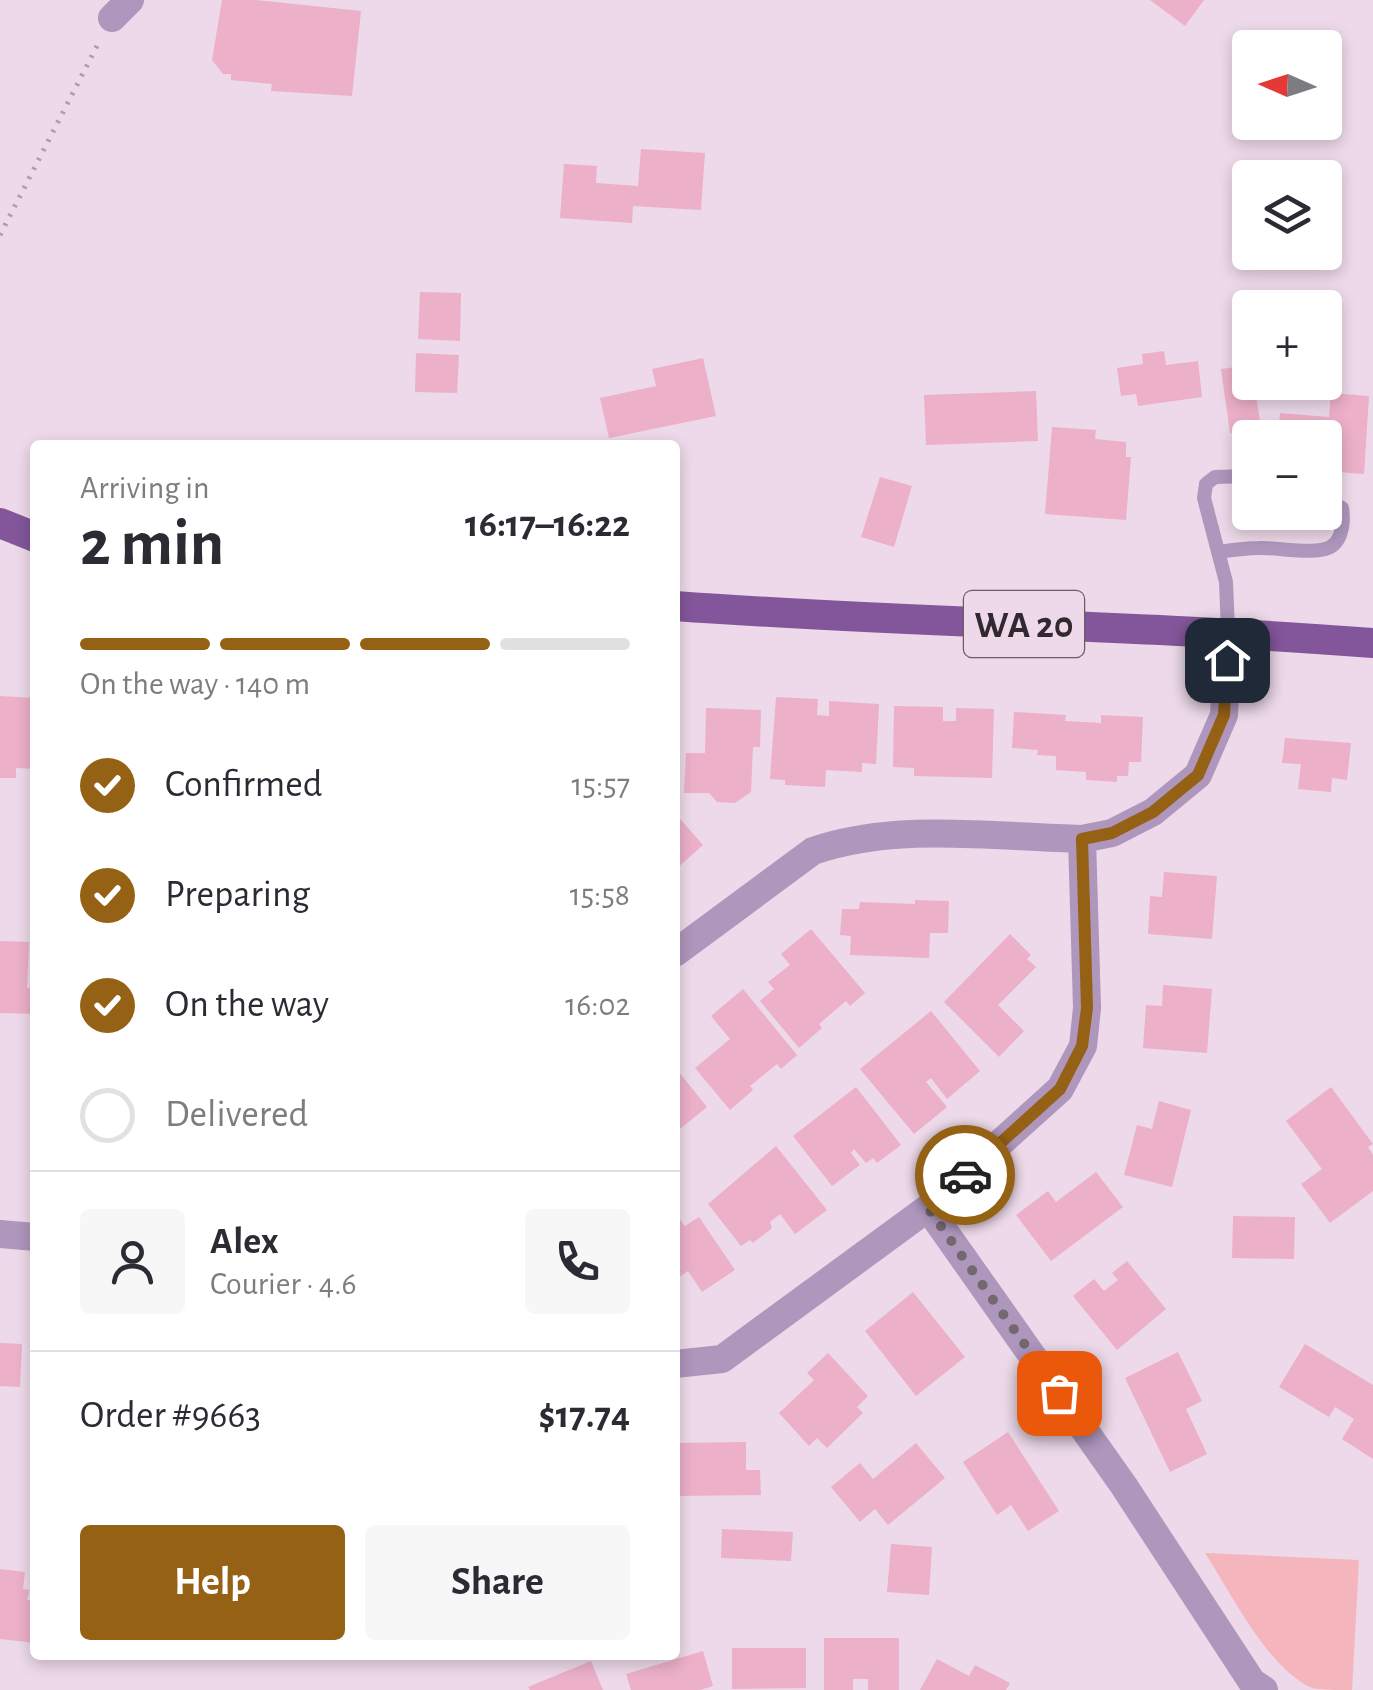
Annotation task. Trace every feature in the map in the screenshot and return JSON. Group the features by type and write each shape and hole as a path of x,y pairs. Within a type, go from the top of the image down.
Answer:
{"main road":[{"path":"0,522 30,535"},
{"name":"WA 20","path":"680,606 1228,632 1373,643"}],"street":[{"path":"680,949 813,850 839,842 893,834 1082,839 1112,833 1153,812 1198,775 1224,715 1228,632"},
{"path":"680,1363 722,1359 928,1208 1060,1089 1082,1046 1087,1008 1082,839"},
{"path":"928,1208 1124,1486 1252,1682 1264,1690"},
{"path":"0,1234 30,1237"}],"lane":[{"path":"1228,632 1226,582 1204,498 1206,484 1215,477 1232,477"},
{"path":"1218,552 1264,548 1323,550 1333,545 1340,530"}],"path":[{"path":"0,235 121,9"}],"shaded area":[{"path":"1205,1553 1359,1560 1352,1690 1312,1688 1280,1665"}],"building":[{"path":"222,0 361,11 352,96 271,91 272,84 231,80 231,74 223,74 212,60"},
{"path":"1150,0 1204,0 1185,26"},
{"path":"641,149 705,153 701,210 633,206 632,223 560,218 564,164 597,166 596,183 638,186"},
{"path":"420,292 461,293 460,341 418,339"},
{"path":"1164,351 1166,365 1198,361 1202,397 1138,406 1136,394 1121,396 1117,368 1143,364 1142,354"},
{"path":"416,353 459,355 457,393 415,392"},
{"path":"703,358 716,416 609,438 600,398 656,386 652,369"},
{"path":"1232,367 1232,400 1257,400 1260,420 1232,420 1230,433 1221,369"},
{"path":"1036,391 1038,441 926,445 924,395"},
{"path":"1342,394 1369,396 1364,474 1342,472 1342,420 1279,420 1280,413 1329,417 1330,400 1342,400"},
{"path":"1052,427 1096,430 1095,439 1126,442 1126,457 1131,457 1126,520 1045,514"},
{"path":"880,477 912,486 894,547 861,537"},
{"path":"0,696 30,698 30,769 16,768 16,778 0,778"},
{"path":"776,697 818,699 817,715 829,716 829,701 879,704 876,764 862,763 862,772 826,770 825,787 785,785 785,780 770,779"},
{"path":"894,706 943,707 943,721 956,721 956,708 994,709 992,778 914,776 914,768 893,767"},
{"path":"706,708 761,710 760,747 753,747 751,792 735,803 717,802 709,793 684,793 686,753 705,753"},
{"path":"1014,712 1066,715 1065,721 1101,723 1101,715 1143,717 1141,762 1129,762 1128,776 1117,776 1117,782 1086,780 1086,772 1056,770 1056,756 1012,748"},
{"path":"1285,738 1351,743 1347,780 1332,778 1331,792 1298,789 1301,764 1282,763"},
{"path":"680,819 703,845 680,866"},
{"path":"1164,872 1217,876 1212,939 1148,934 1150,896 1162,897"},
{"path":"915,900 949,901 948,933 930,933 929,958 850,955 851,936 840,935 842,909 859,909 860,902 915,904"},
{"path":"811,929 865,993 850,1006 846,1001 799,1048 760,1001 774,989 768,982 790,965 781,954"},
{"path":"1010,934 1031,955 1027,959 1036,967 998,1005 1024,1031 999,1057 944,1002"},
{"path":"0,941 29,942 30,1014 0,1013"},
{"path":"1163,985 1212,989 1207,1053 1143,1048 1146,1005 1162,1006"},
{"path":"743,989 797,1055 781,1069 777,1064 750,1086 753,1090 730,1110 695,1068 730,1039 711,1016"},
{"path":"931,1011 980,1071 947,1099 931,1078 926,1082 947,1107 914,1134 860,1069"},
{"path":"680,1073 707,1107 680,1129"},
{"path":"856,1087 901,1145 877,1163 873,1158 866,1163 854,1149 851,1153 860,1165 832,1186 793,1136"},
{"path":"1331,1087 1373,1144 1368,1147 1373,1155 1373,1191 1330,1223 1301,1184 1322,1169 1286,1121"},
{"path":"1159,1101 1191,1110 1172,1187 1124,1175 1137,1125 1152,1129"},
{"path":"776,1146 827,1210 795,1234 780,1214 770,1222 772,1228 753,1243 750,1240 741,1246 708,1204"},
{"path":"1096,1172 1123,1207 1051,1261 1016,1215 1048,1191 1056,1202"},
{"path":"1233,1216 1295,1217 1294,1259 1232,1258"},
{"path":"699,1217 735,1270 702,1292 688,1271 680,1277 680,1220 685,1226"},
{"path":"1127,1261 1166,1309 1117,1350 1073,1296 1094,1279 1104,1291 1118,1280 1112,1273"},
{"path":"913,1292 965,1357 916,1396 865,1331"},
{"path":"0,1343 22,1344 20,1387 0,1386"},
{"path":"1305,1344 1373,1385 1373,1459 1342,1439 1354,1419 1335,1407 1329,1417 1279,1387"},
{"path":"1178,1352 1202,1401 1186,1409 1207,1454 1170,1472 1125,1378"},
{"path":"828,1353 868,1396 857,1407 863,1413 827,1448 817,1438 809,1446 779,1413 814,1380 807,1373"},
{"path":"1008,1432 1059,1511 1028,1531 1011,1505 997,1515 963,1462"},
{"path":"746,1442 746,1470 760,1470 761,1495 680,1496 680,1443"},
{"path":"916,1443 945,1478 888,1525 875,1509 860,1522 831,1487 860,1463 873,1479"},
{"path":"722,1529 793,1532 791,1561 721,1558"},
{"path":"891,1544 932,1547 929,1595 887,1592"},
{"path":"0,1569 25,1572 23,1589 29,1590 30,1642 0,1639"},
{"path":"824,1638 899,1638 899,1690 868,1690 868,1679 853,1679 853,1690 824,1690"},
{"path":"732,1648 806,1648 806,1688 732,1689"},
{"path":"703,1651 713,1686 700,1690 631,1690 626,1674"},
{"path":"937,1659 969,1676 975,1665 1010,1683 1006,1690 920,1690"},
{"path":"591,1661 603,1690 528,1687"}],"way so far":[{"path":"965,1175 928,1208 1059,1393"}],"route":[{"path":"965,1175 1060,1089 1082,1046 1087,1008 1082,839 1112,833 1153,812 1198,775 1224,715 1227,660"}]}
